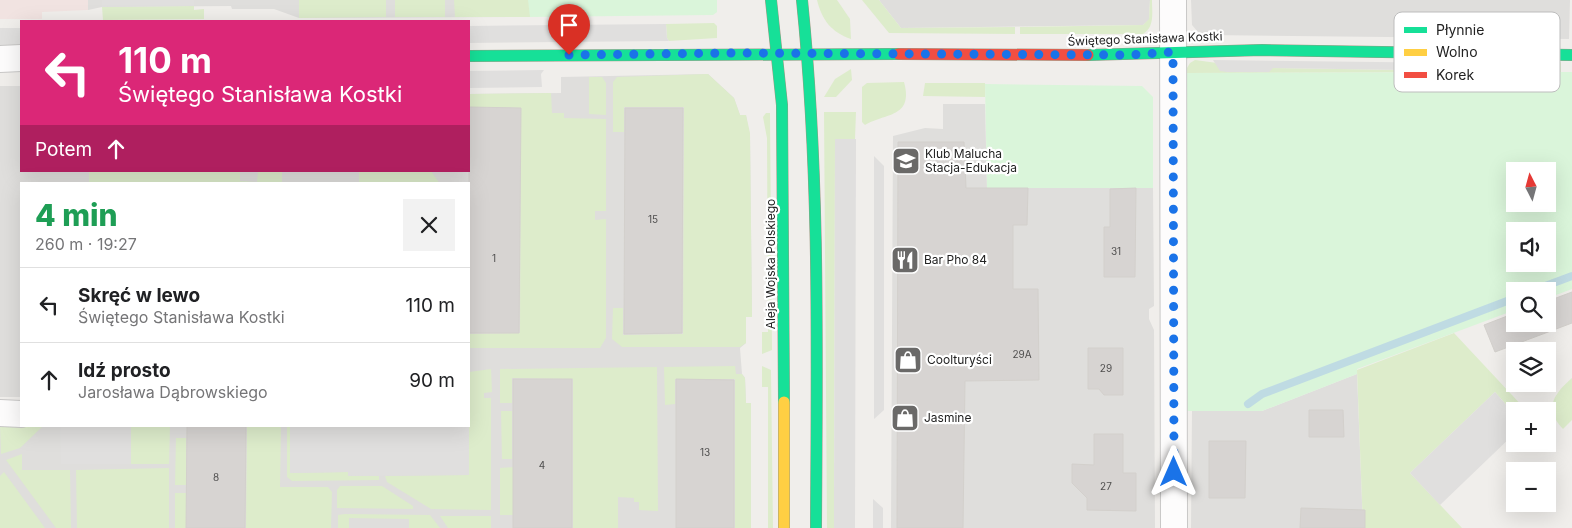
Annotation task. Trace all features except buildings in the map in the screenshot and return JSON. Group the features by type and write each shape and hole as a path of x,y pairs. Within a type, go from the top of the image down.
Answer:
{"street":[{"name":"Aleja Wojska Polskiego","path":"771,0 777,53 785,205 784,528"},
{"path":"802,0 808,54 817,196 816,528"},
{"path":"1173,0 1174,528"},
{"name":"Świętego Stanisława Kostki","path":"470,56 777,53 1129,55 1262,50 1394,52"},
{"path":"0,58 20,58"},
{"path":"0,413 20,414"}],"shaded area":[{"path":"0,0 88,0 88,10 42,12 42,19 0,19"},
{"path":"88,0 528,0 530,17 299,18 274,9 232,9 231,6 102,7 88,10"},
{"path":"102,0 194,0 194,6 102,7"},
{"path":"879,0 1150,0 1149,20 1143,25 901,28"},
{"path":"1191,0 1570,0 1569,39 1560,39 1560,12 1394,12 1394,37 1208,35 1198,32 1192,25"},
{"path":"666,24 669,41 470,43 470,26"},
{"path":"0,28 20,28 20,46 0,46"},
{"path":"1213,60 1394,62 1394,70 1273,68 1269,72 1220,71"},
{"path":"544,70 541,74 542,87 470,88 470,71"},
{"path":"708,74 734,98 740,115 746,115 750,138 752,317 746,317 746,343 740,348 742,374 745,378 746,403 751,403 751,528 0,528 0,424 20,427 470,427 470,182 20,182 20,397 0,397 0,86 20,86 20,172 470,172 470,94 561,93 561,77"},
{"path":"943,104 985,104 987,188 1153,188 1154,306 1149,309 1149,319 1154,330 1155,528 891,528 893,136 925,128 943,129"},
{"path":"835,139 856,139 855,528 834,528"},
{"path":"874,156 884,166 884,410 874,419"},
{"path":"1357,374 1363,528 1191,528 1192,411 1262,411"},
{"path":"1495,392 1506,405 1506,442 1440,505 1410,473"},
{"path":"60,427 131,427 131,464 61,464"},
{"path":"290,427 469,427 469,475 348,476 348,472 290,473"},
{"path":"873,499 883,508 883,528 873,528"}],"green space":[{"path":"299,0 386,0 386,17 299,18"},
{"path":"395,0 445,0 445,17 395,17"},
{"path":"454,0 541,0 530,17 455,17"},
{"path":"528,0 717,0 717,12 713,15 530,17"},
{"path":"817,0 837,0 850,19 851,39 838,33 828,24"},
{"path":"862,0 879,0 901,28 1015,27 1015,34 889,33"},
{"path":"1150,0 1152,0 1151,23 1143,34 1020,34 1020,27 1143,25 1149,19"},
{"path":"194,6 194,10 204,9 204,19 103,20 102,7"},
{"path":"714,23 717,26 717,38 669,41 667,38 666,24"},
{"path":"1195,60 1269,70 1272,68 1394,70 1394,72 1184,73 1190,63"},
{"path":"851,69 852,80 836,97 824,97 835,79"},
{"path":"1394,72 1394,92 1560,92 1560,72 1572,72 1572,289 1556,295 1556,282 1506,282 1506,313 1357,369 1357,374 1262,411 1186,411 1184,73"},
{"path":"708,74 734,98 740,115 746,115 750,133 752,317 746,317 746,343 740,347 622,347 612,339 613,308 623,308 623,335 683,334 684,107 624,107 624,132 613,132 613,82 617,77"},
{"path":"589,77 602,77 606,83 606,115 589,114"},
{"path":"904,82 906,94 905,102 901,108 896,113 865,125 862,122 862,87 867,83"},
{"path":"925,83 985,83 985,97 923,96"},
{"path":"985,84 1142,86 1153,97 1153,188 987,188"},
{"path":"551,93 552,113 564,113 564,118 606,119 606,211 595,211 595,220 606,219 606,338 600,348 470,348 470,334 520,333 521,108 470,107 470,94"},
{"path":"824,112 856,112 855,139 835,139 834,528 827,528"},
{"path":"766,113 770,113 772,350 762,354 762,332 768,332 767,138 763,117"},
{"path":"89,172 240,172 240,181 257,182 89,182"},
{"path":"258,172 282,172 282,182 257,182"},
{"path":"359,172 432,172 439,182 359,182"},
{"path":"1454,333 1506,389 1506,392 1509,392 1519,402 1506,402 1506,405 1495,392 1410,473 1462,528 1363,528 1357,370"},
{"path":"735,366 736,374 742,374 745,378 746,403 751,403 751,528 735,528 735,379 675,379 675,404 665,405 664,367"},
{"path":"762,366 771,370 773,528 768,528 768,387 762,387"},
{"path":"657,367 658,511 639,510 639,502 634,502 634,498 618,497 618,528 573,528 573,379 512,378 512,403 500,403 500,369"},
{"path":"491,369 492,392 484,393 484,398 491,398 491,510 431,509 387,482 385,476 469,475 470,372"},
{"path":"1572,378 1572,420 1563,429 1556,419 1556,402 1553,402 1560,390"},
{"path":"501,411 512,411 512,459 502,459"},
{"path":"0,424 20,425 20,427 42,427 20,448 1,454"},
{"path":"131,427 170,427 169,464 131,464"},
{"path":"247,427 281,427 280,487 328,487 332,492 331,528 246,528"},
{"path":"287,427 290,427 290,473 348,472 349,476 379,476 379,480 292,481 287,477"},
{"path":"176,438 186,438 186,485 175,485"},
{"path":"22,454 22,470 70,470 71,528 56,528 6,460"},
{"path":"513,467 513,515 500,515 500,468"},
{"path":"169,468 169,528 77,528 76,470"},
{"path":"4,472 45,528 0,528 0,476"},
{"path":"340,486 382,486 413,506 413,509 337,508 337,490"},
{"path":"175,493 186,493 186,528 175,528"},
{"path":"338,515 430,515 440,528 409,528 409,519 349,518 349,528 338,528"},
{"path":"440,516 491,516 491,528 448,528"}],"waterway":[{"path":"1556,282 1572,276"},
{"path":"1248,404 1262,394 1506,301"}],"traffic: fast":[{"path":"771,0 782,105 784,402"},
{"path":"802,0 808,66 815,198 817,330 816,528"},
{"path":"1088,55 1262,50 1394,52"},
{"path":"470,56 898,54"},
{"path":"1560,55 1572,55"}],"traffic: slow":[{"path":"784,402 784,528"}],"traffic: jam":[{"path":"898,54 1088,55"}],"place":[{"name":"Klub Malucha Stacja-Edukacja","path":"906,161"},
{"name":"Bar Pho 84","path":"905,260"},
{"name":"Coolturyści","path":"908,360"},
{"name":"Jasmine","path":"905,418"}],"route":[{"path":"569,55 734,53 1151,55 1173,52 1174,472"}]}
